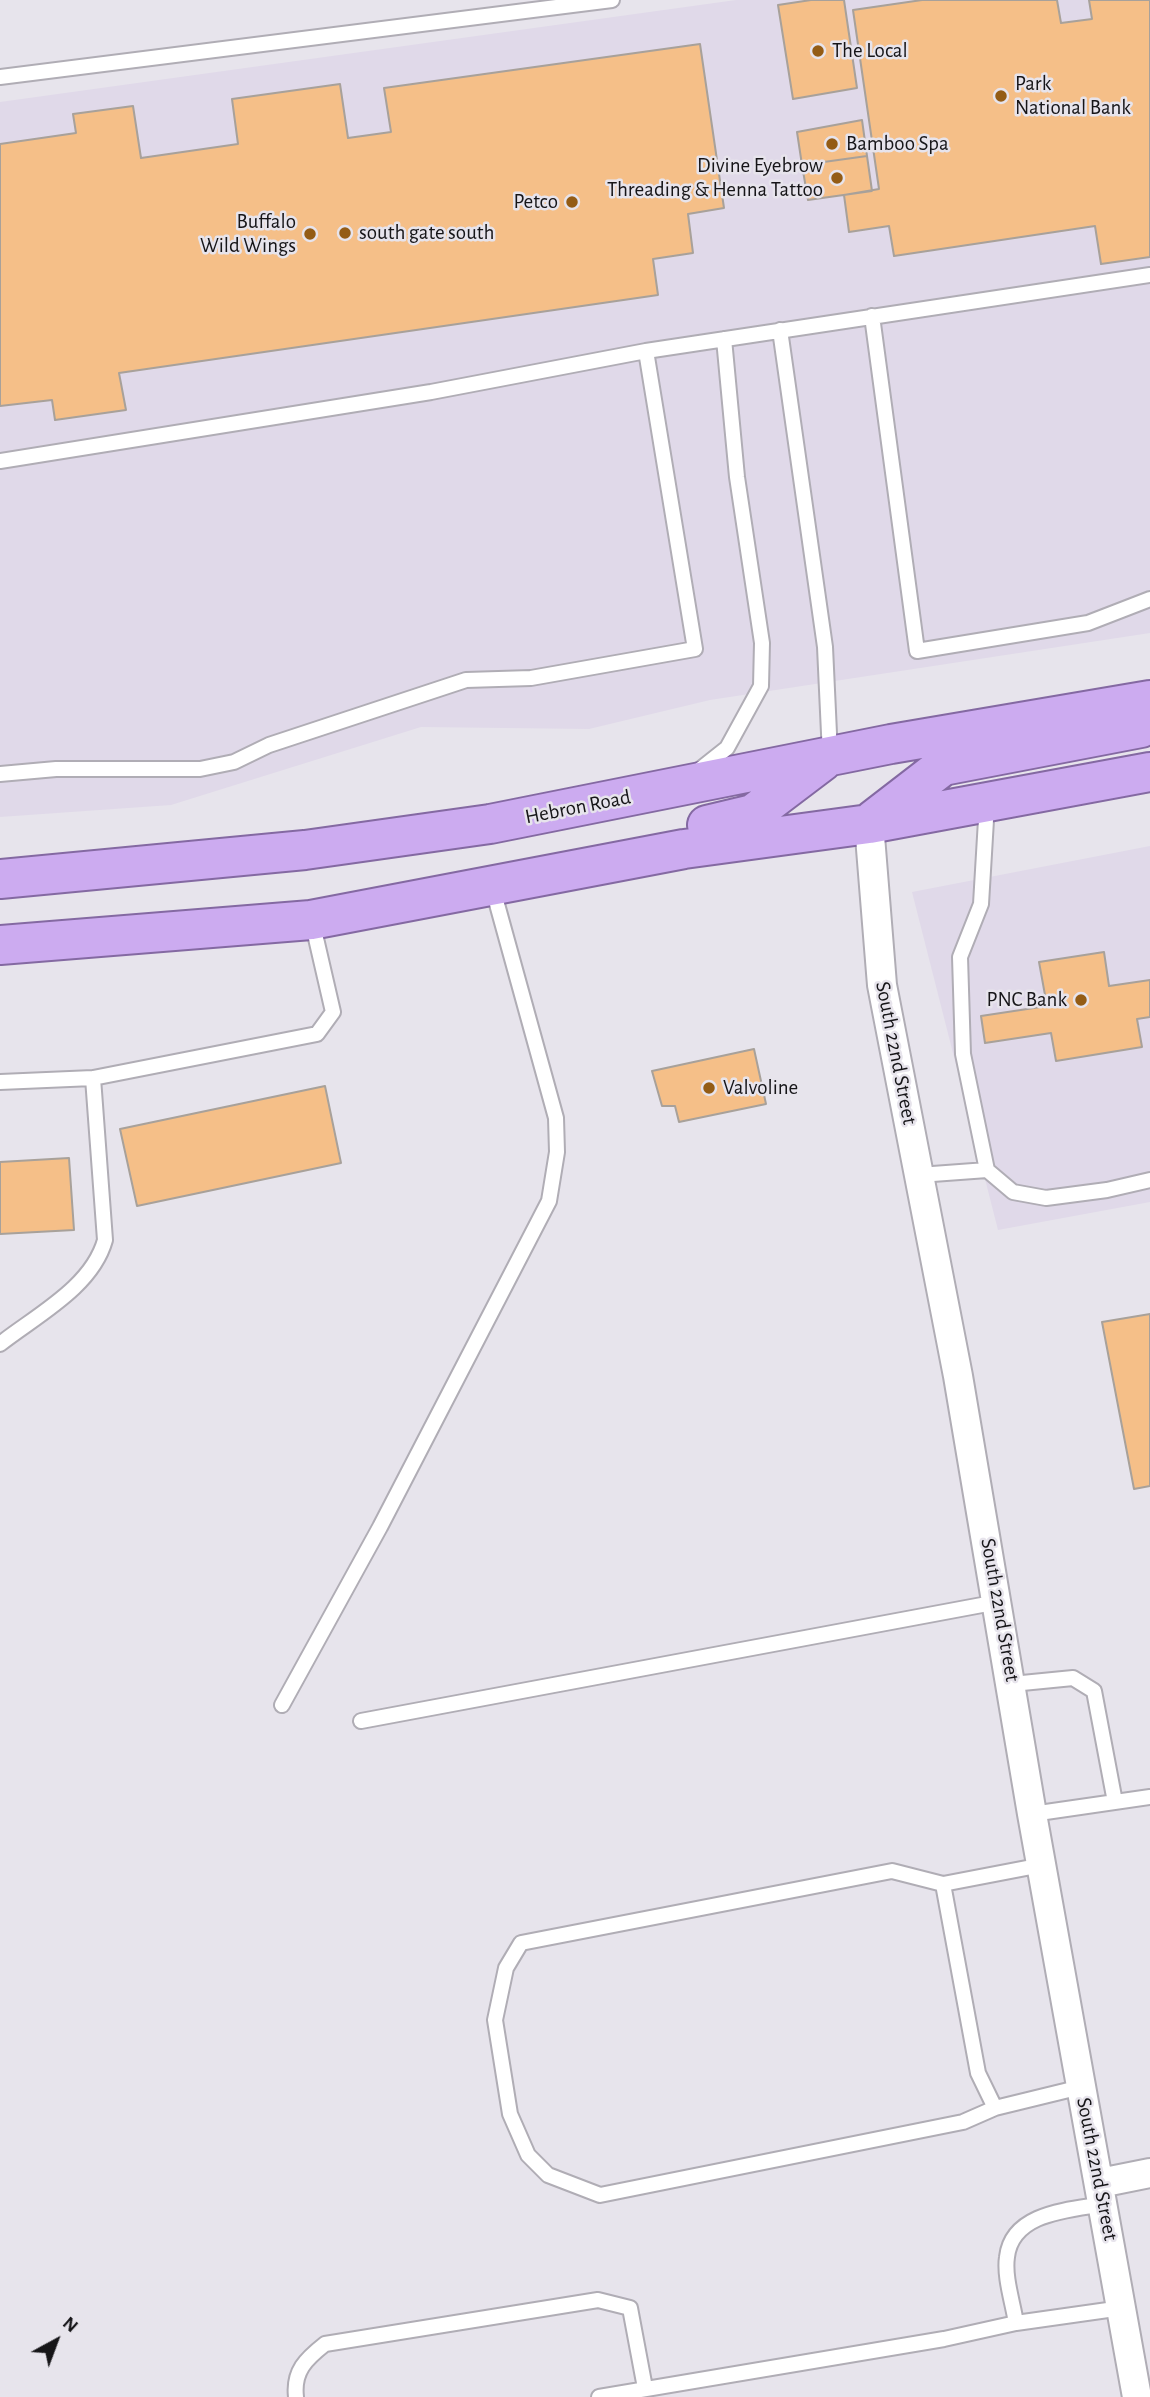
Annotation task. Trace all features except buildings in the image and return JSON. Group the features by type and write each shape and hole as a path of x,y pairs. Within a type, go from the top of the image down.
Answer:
{"highway":[{"name":"Hebron Road","path":"0,879 318,848 489,824 830,756 1150,700"},
{"path":"869,824 943,766 1150,726"},
{"path":"381,906 423,873 685,830 753,814 830,756"},
{"path":"0,945 311,919 684,849 869,824 1150,772"}],"street":[{"name":"South 22nd Street","path":"869,824 882,985 998,1602 1032,1814 1137,2397"},
{"path":"1102,2194 1150,2173"}],"lane":[{"path":"0,77 612,0"},
{"path":"0,461 430,392 646,351 1150,275"},
{"path":"872,316 917,651 1088,623 1150,599"},
{"path":"780,330 825,647 830,756"},
{"path":"679,786 727,748 761,686 762,643 737,477 724,339"},
{"path":"0,774 56,769 200,769 234,762 269,745 466,680 531,678 695,649 646,351"},
{"path":"987,802 981,904 960,957 963,1054 987,1170 1013,1192 1046,1198 1107,1190 1150,1180"},
{"path":"282,1705 380,1527 549,1201 557,1152 556,1118 492,886"},
{"path":"0,1082 93,1078 317,1034 333,1012 311,919"},
{"path":"0,1344 82,1281 100,1260 105,1240 93,1078"},
{"path":"919,1175 987,1170"},
{"path":"361,1721 998,1602"},
{"path":"1012,1684 1073,1678 1094,1691 1115,1802"},
{"path":"1032,1814 1150,1797"},
{"path":"1042,1865 943,1884 892,1871 521,1943 506,1968 495,2021 510,2114 528,2155 548,2175 600,2195 963,2122 995,2108 1081,2087"},
{"path":"943,1884 978,2073 995,2108"},
{"path":"1016,2322 1007,2257 1017,2235 1039,2216 1102,2194"},
{"path":"296,2397 294,2383 303,2361 325,2344 598,2300 629,2308 645,2388"},
{"path":"599,2397 944,2339 1016,2322 1122,2308"}],"shaded area":[{"path":"736,0 1150,0 1150,633 710,700 589,729 421,727 171,805 0,817 0,102"},
{"path":"1150,846 1150,1202 998,1230 912,892"}],"place":[{"name":"The Local","path":"818,51"},
{"name":"Park National Bank","path":"1001,96"},
{"name":"Bamboo Spa","path":"832,144"},
{"name":"Divine Eyebrow Threading & Henna Tattoo","path":"837,178"},
{"name":"Petco","path":"572,202"},
{"name":"south gate south","path":"345,233"},
{"name":"Buffalo Wild Wings","path":"310,234"},
{"name":"PNC Bank","path":"1081,1000"},
{"name":"Valvoline","path":"709,1088"}]}
